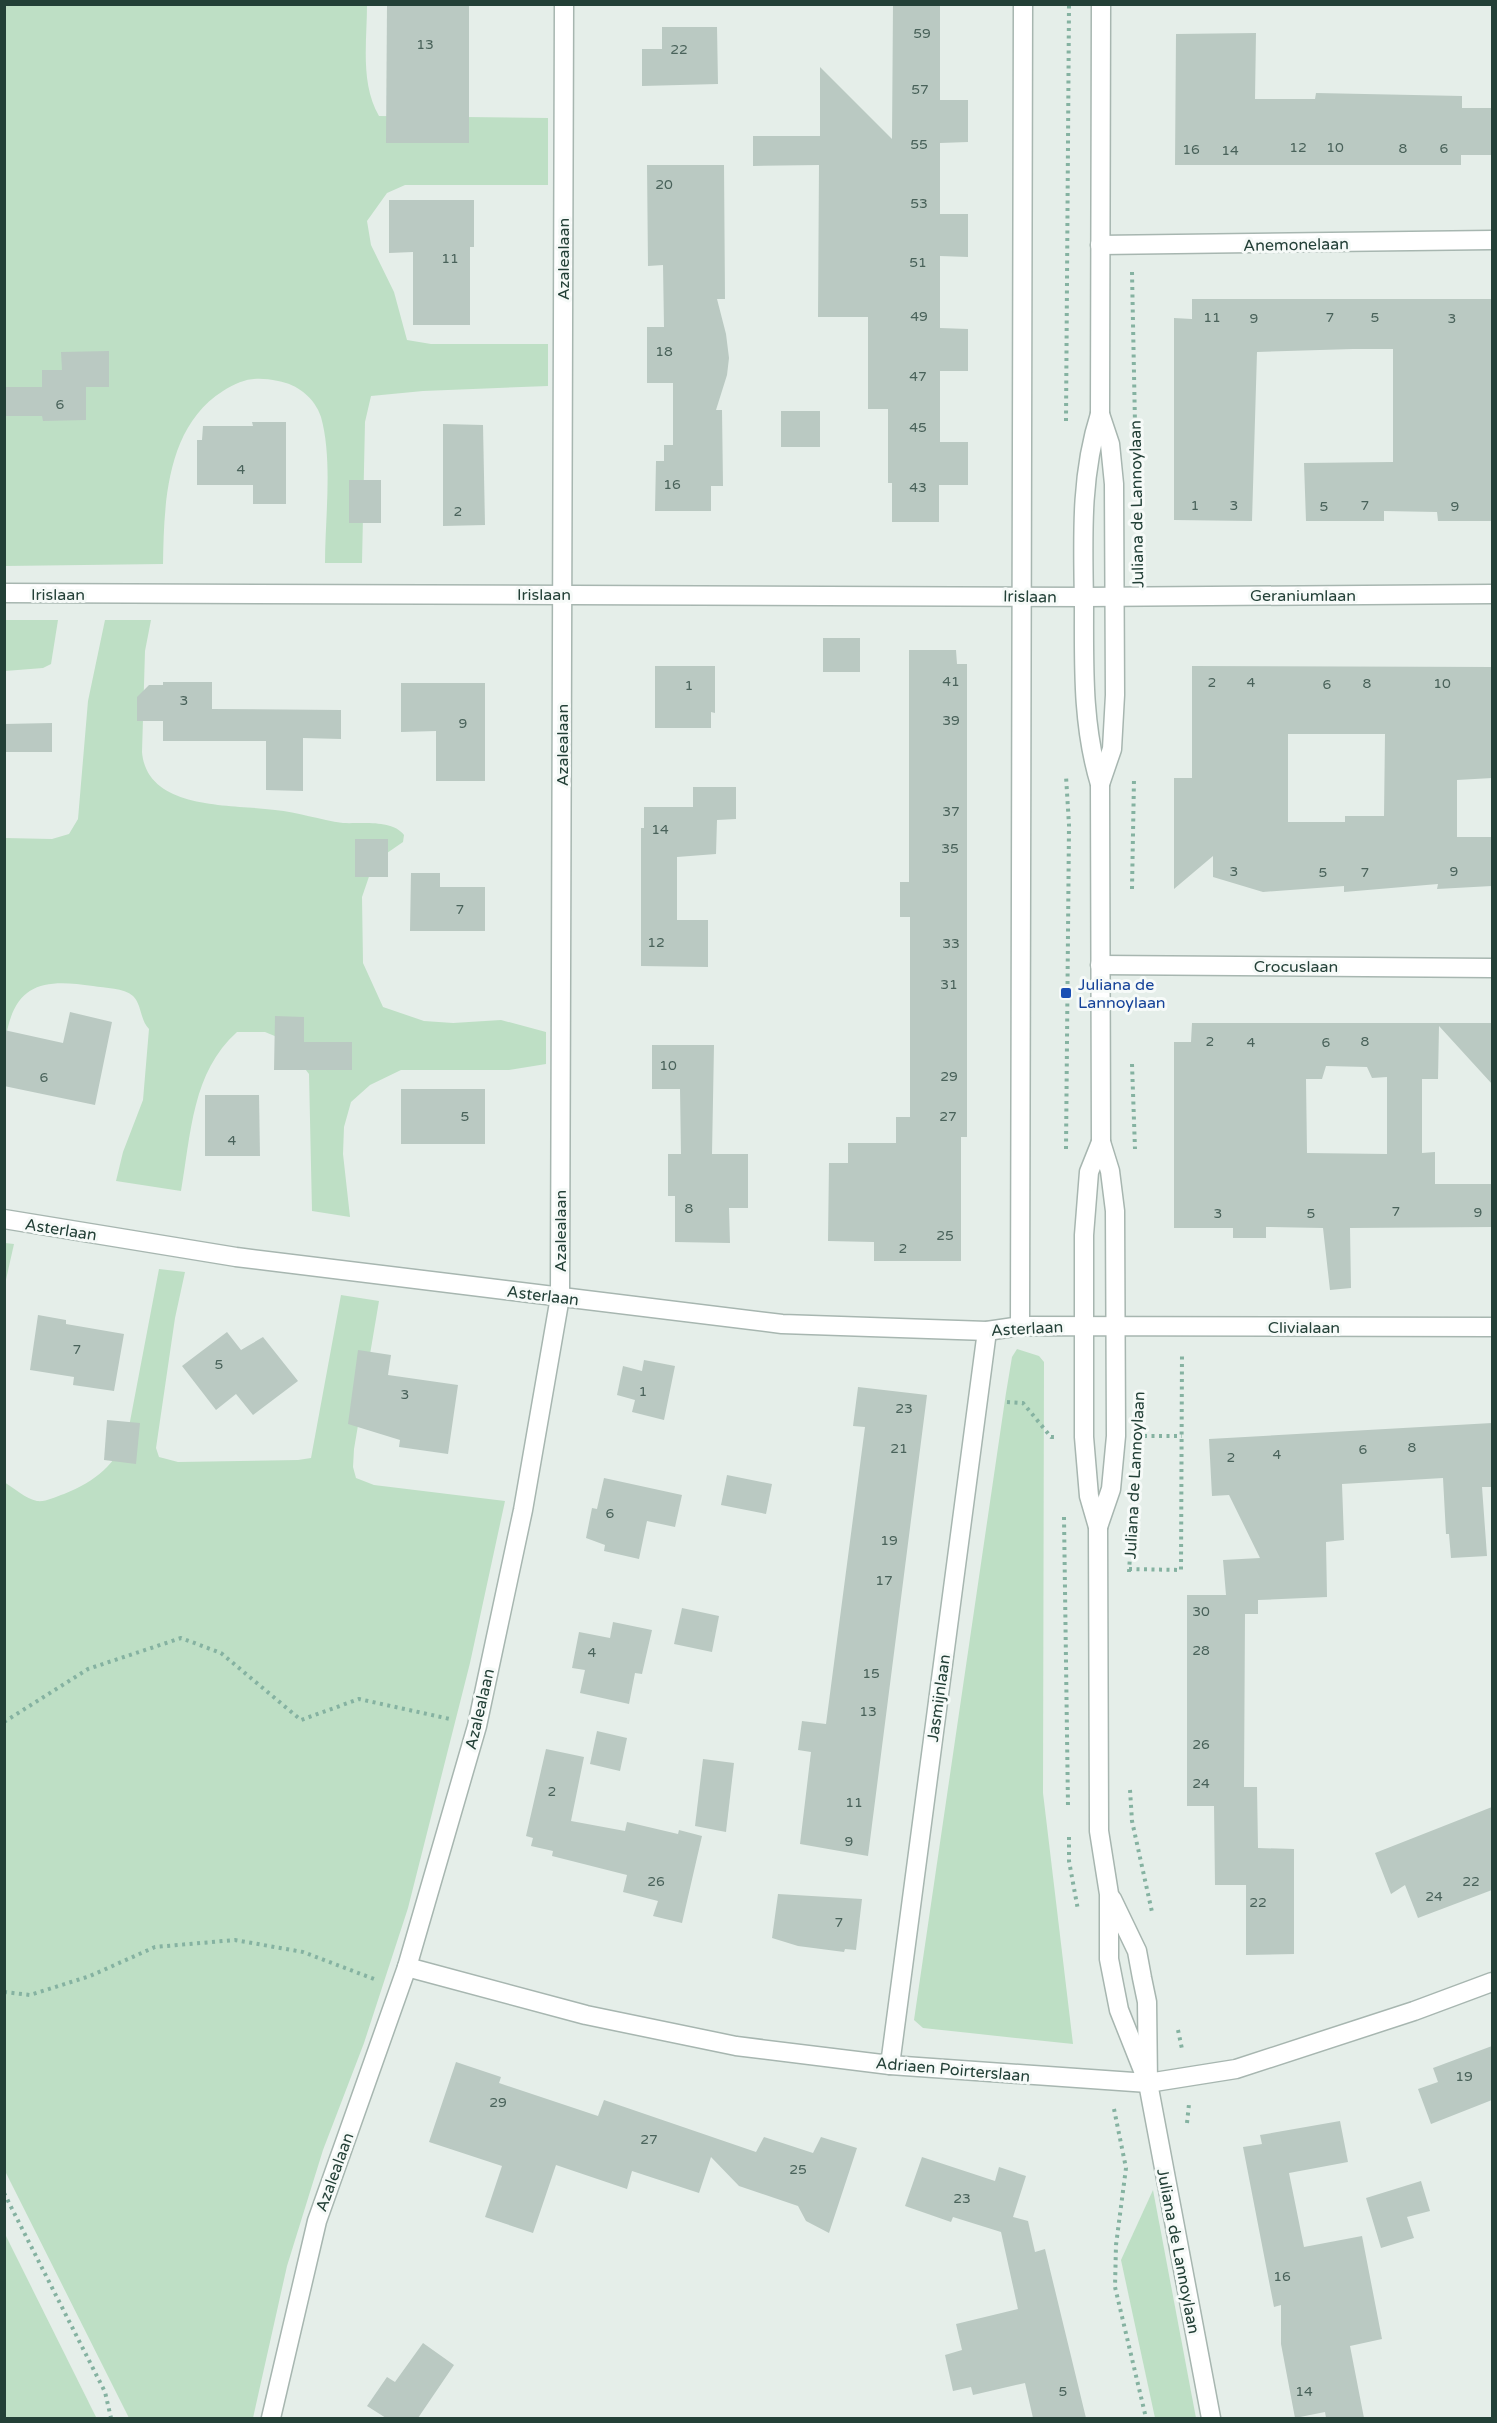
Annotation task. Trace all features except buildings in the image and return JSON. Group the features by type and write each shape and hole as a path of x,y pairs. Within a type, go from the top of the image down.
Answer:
{"street":[{"name":"Azalealaan","path":"271,2418 317,2221 408,1967 477,1726 523,1510 560,1297 564,4"},
{"path":"1020,1326 1023,4"},
{"name":"Juliana de Lannoylaan","path":"1100,784 1112,749 1115,694 1114,484 1110,444 1100,414 1101,4"},
{"name":"Anemonelaan","path":"1100,246 1492,240"},
{"name":"Juliana de Lannoylaan","path":"1098,1527 1111,1489 1115,1445 1115,1211 1110,1171 1101,1142 1100,784 1089,750 1086,717 1084,597 1083,508 1090,443 1100,414"},
{"name":"Irislaan","path":"4,594 1084,597"},
{"name":"Geraniumlaan","path":"1084,597 1492,594"},
{"name":"Crocuslaan","path":"1100,965 1492,968"},
{"name":"Juliana de Lannoylaan","path":"1101,1142 1089,1172 1085,1212 1084,1326 1084,1437 1089,1496 1098,1527 1099,1831 1109,1894 1110,1959 1119,2010 1148,2083"},
{"name":"Asterlaan","path":"4,1219 236,1257 782,1324 987,1330 1020,1326 1115,1326"},
{"name":"Clivialaan","path":"1115,1326 1492,1327"},
{"name":"Jasmijnlaan","path":"890,2065 987,1330"},
{"name":"Juliana de Lannoylaan","path":"1109,1894 1139,1960 1147,2002 1148,2083 1211,2418"},
{"name":"Adriaen Poirterslaan","path":"408,1967 586,2015 736,2046 890,2065 1148,2083 1236,2069 1414,2012 1492,1982"}],"path":[{"name":"Juliana de Lannoylaan","path":"1131,247 1135,436"},
{"path":"1131,895 1134,777"},
{"path":"1132,1059 1135,1153"},
{"path":"1130,1569 1181,1570 1182,1327"},
{"name":"Juliana de Lannoylaan","path":"1129,1579 1132,1514"},
{"path":"4,1722 88,1669 181,1638 220,1653 301,1720 359,1699 477,1726"},
{"path":"1130,1780 1132,1821 1154,1916"},
{"path":"4,1992 30,1995 90,1976 154,1947 235,1940 303,1952 363,1977 401,1986"},
{"path":"1177,2026 1188,2076"},
{"path":"4,2193 105,2392 111,2418"}],"green space":[{"path":"4,5 367,5 367,76 369,90 379,116 548,118 548,185 405,185 387,193 367,221 371,245 394,292 407,340 431,344 548,344 548,386 423,391 371,396 365,422 362,563 325,563 328,470 325,434 318,410 310,398 292,385 256,379 243,381 230,387 204,406 190,425 179,446 167,492 163,564 5,566"},
{"path":"5,620 58,620 51,664 43,668 5,671"},
{"path":"105,620 151,620 145,651 142,752 147,771 159,785 175,795 194,801 284,811 343,823 384,824 399,830 404,835 403,842 374,862 362,897 363,963 383,1007 424,1021 453,1023 501,1020 546,1032 546,1064 509,1070 401,1070 370,1085 351,1102 344,1127 343,1154 350,1217 312,1211 309,1074 282,1039 265,1032 237,1032 222,1048 202,1085 196,1105 181,1191 116,1181 123,1152 143,1100 149,1029 133,996 125,991 75,984 58,983 32,989 15,1008 5,1043 5,838 52,839 69,834 78,819 88,701"},
{"path":"4,1243 14,1244 5,1284"},
{"path":"159,1269 185,1272 175,1318 156,1448 159,1457 178,1462 311,1458 341,1295 379,1301 354,1449 353,1467 356,1478 374,1485 505,1501 470,1663 408,1908 364,2043 323,2150 287,2266 253,2418 129,2418 5,2171 4,1482 33,1500 47,1500 86,1483 111,1463 128,1432"},
{"path":"1017,1349 1039,1356 1044,1362 1043,1793 1073,2044 923,2028 914,2020 1006,1393 1012,1357"},
{"path":"1153,2190 1196,2418 1155,2418 1121,2260"},
{"path":"4,2232 96,2417 96,2418 5,2418"}],"place":[{"name":"Juliana de Lannoylaan","path":"1066,993"}]}
